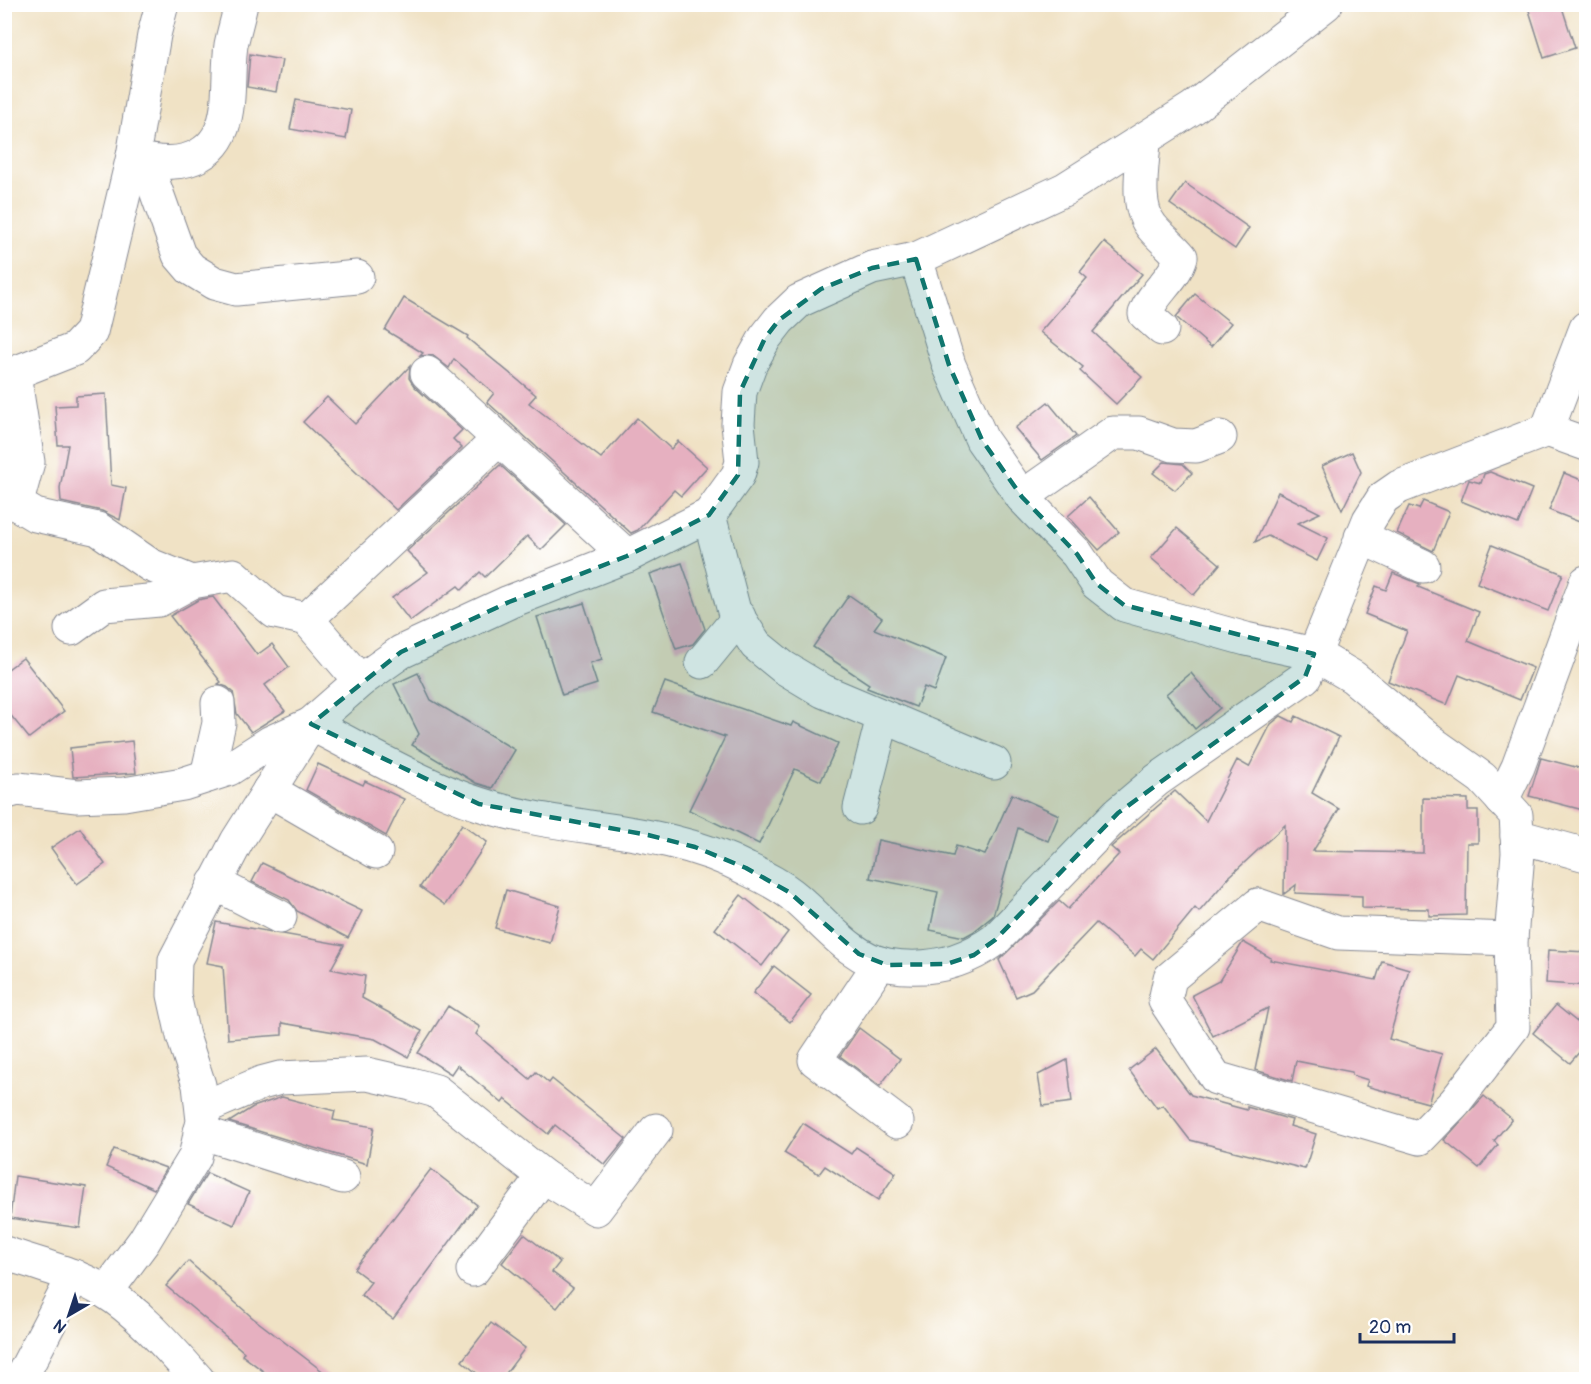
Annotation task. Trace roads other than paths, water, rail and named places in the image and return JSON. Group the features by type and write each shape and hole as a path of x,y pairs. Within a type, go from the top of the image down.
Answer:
{"street":[{"path":"162,4 154,35 139,158 92,332 75,349 9,375 28,462 19,495 20,506 34,515 98,529 150,565 192,582"},
{"path":"139,158 182,161 202,156 217,139 225,122 231,46 241,4"},
{"path":"106,1292 144,1241 195,1157 202,1120 199,1085 183,1036 174,995 175,960 214,883 311,724 360,681 401,652 509,602 627,556 709,515 738,475 742,462 738,424 740,392 765,338 778,320 800,301 821,289 872,268 916,259 1065,189 1193,108 1326,4"},
{"path":"1144,141 1142,204 1151,226 1169,241 1181,257 1178,268 1149,304 1145,314 1162,329"},
{"path":"139,158 179,255 191,269 214,283 236,289 357,278"},
{"path":"916,259 949,365 978,429 1022,497 1077,554 1097,584 1124,605 1246,639 1314,654 1353,677 1434,744 1482,778 1516,815 1517,836 1511,939 1513,1028 1455,1102 1420,1138 1216,1078 1165,1001 1170,978 1258,905 1338,933 1511,939"},
{"path":"1547,430 1587,328"},
{"path":"427,373 627,556"},
{"path":"311,724 437,786 479,804 648,835 695,846 736,864 789,892 859,954 880,963 914,968 947,964 974,955 995,940 1118,813 1157,780 1305,677 1361,537 1383,498 1399,487 1547,430 1587,444"},
{"path":"1022,497 1113,433 1139,433 1173,445 1196,446 1220,437"},
{"path":"306,619 499,439"},
{"path":"709,515 734,611 756,645 783,667 823,691 994,763"},
{"path":"1361,537 1423,566"},
{"path":"71,628 104,606 159,600 192,582 233,575 275,612 306,619 360,681"},
{"path":"1502,800 1518,767 1587,582"},
{"path":"702,662 739,617"},
{"path":"207,776 219,723 218,703"},
{"path":"861,808 883,717"},
{"path":"4,793 18,789 77,796 124,794 183,784 229,769 271,742 311,724"},
{"path":"269,790 376,852"},
{"path":"1517,836 1587,855"},
{"path":"214,883 280,917"},
{"path":"880,963 814,1060 897,1122"},
{"path":"202,1120 261,1083 280,1078 367,1074 436,1090 543,1176 596,1209 656,1130"},
{"path":"202,1120 344,1177"},
{"path":"473,1270 543,1176"},
{"path":"4,1253 74,1276 106,1292 157,1335 198,1380"},
{"path":"20,1380 74,1276"}]}
